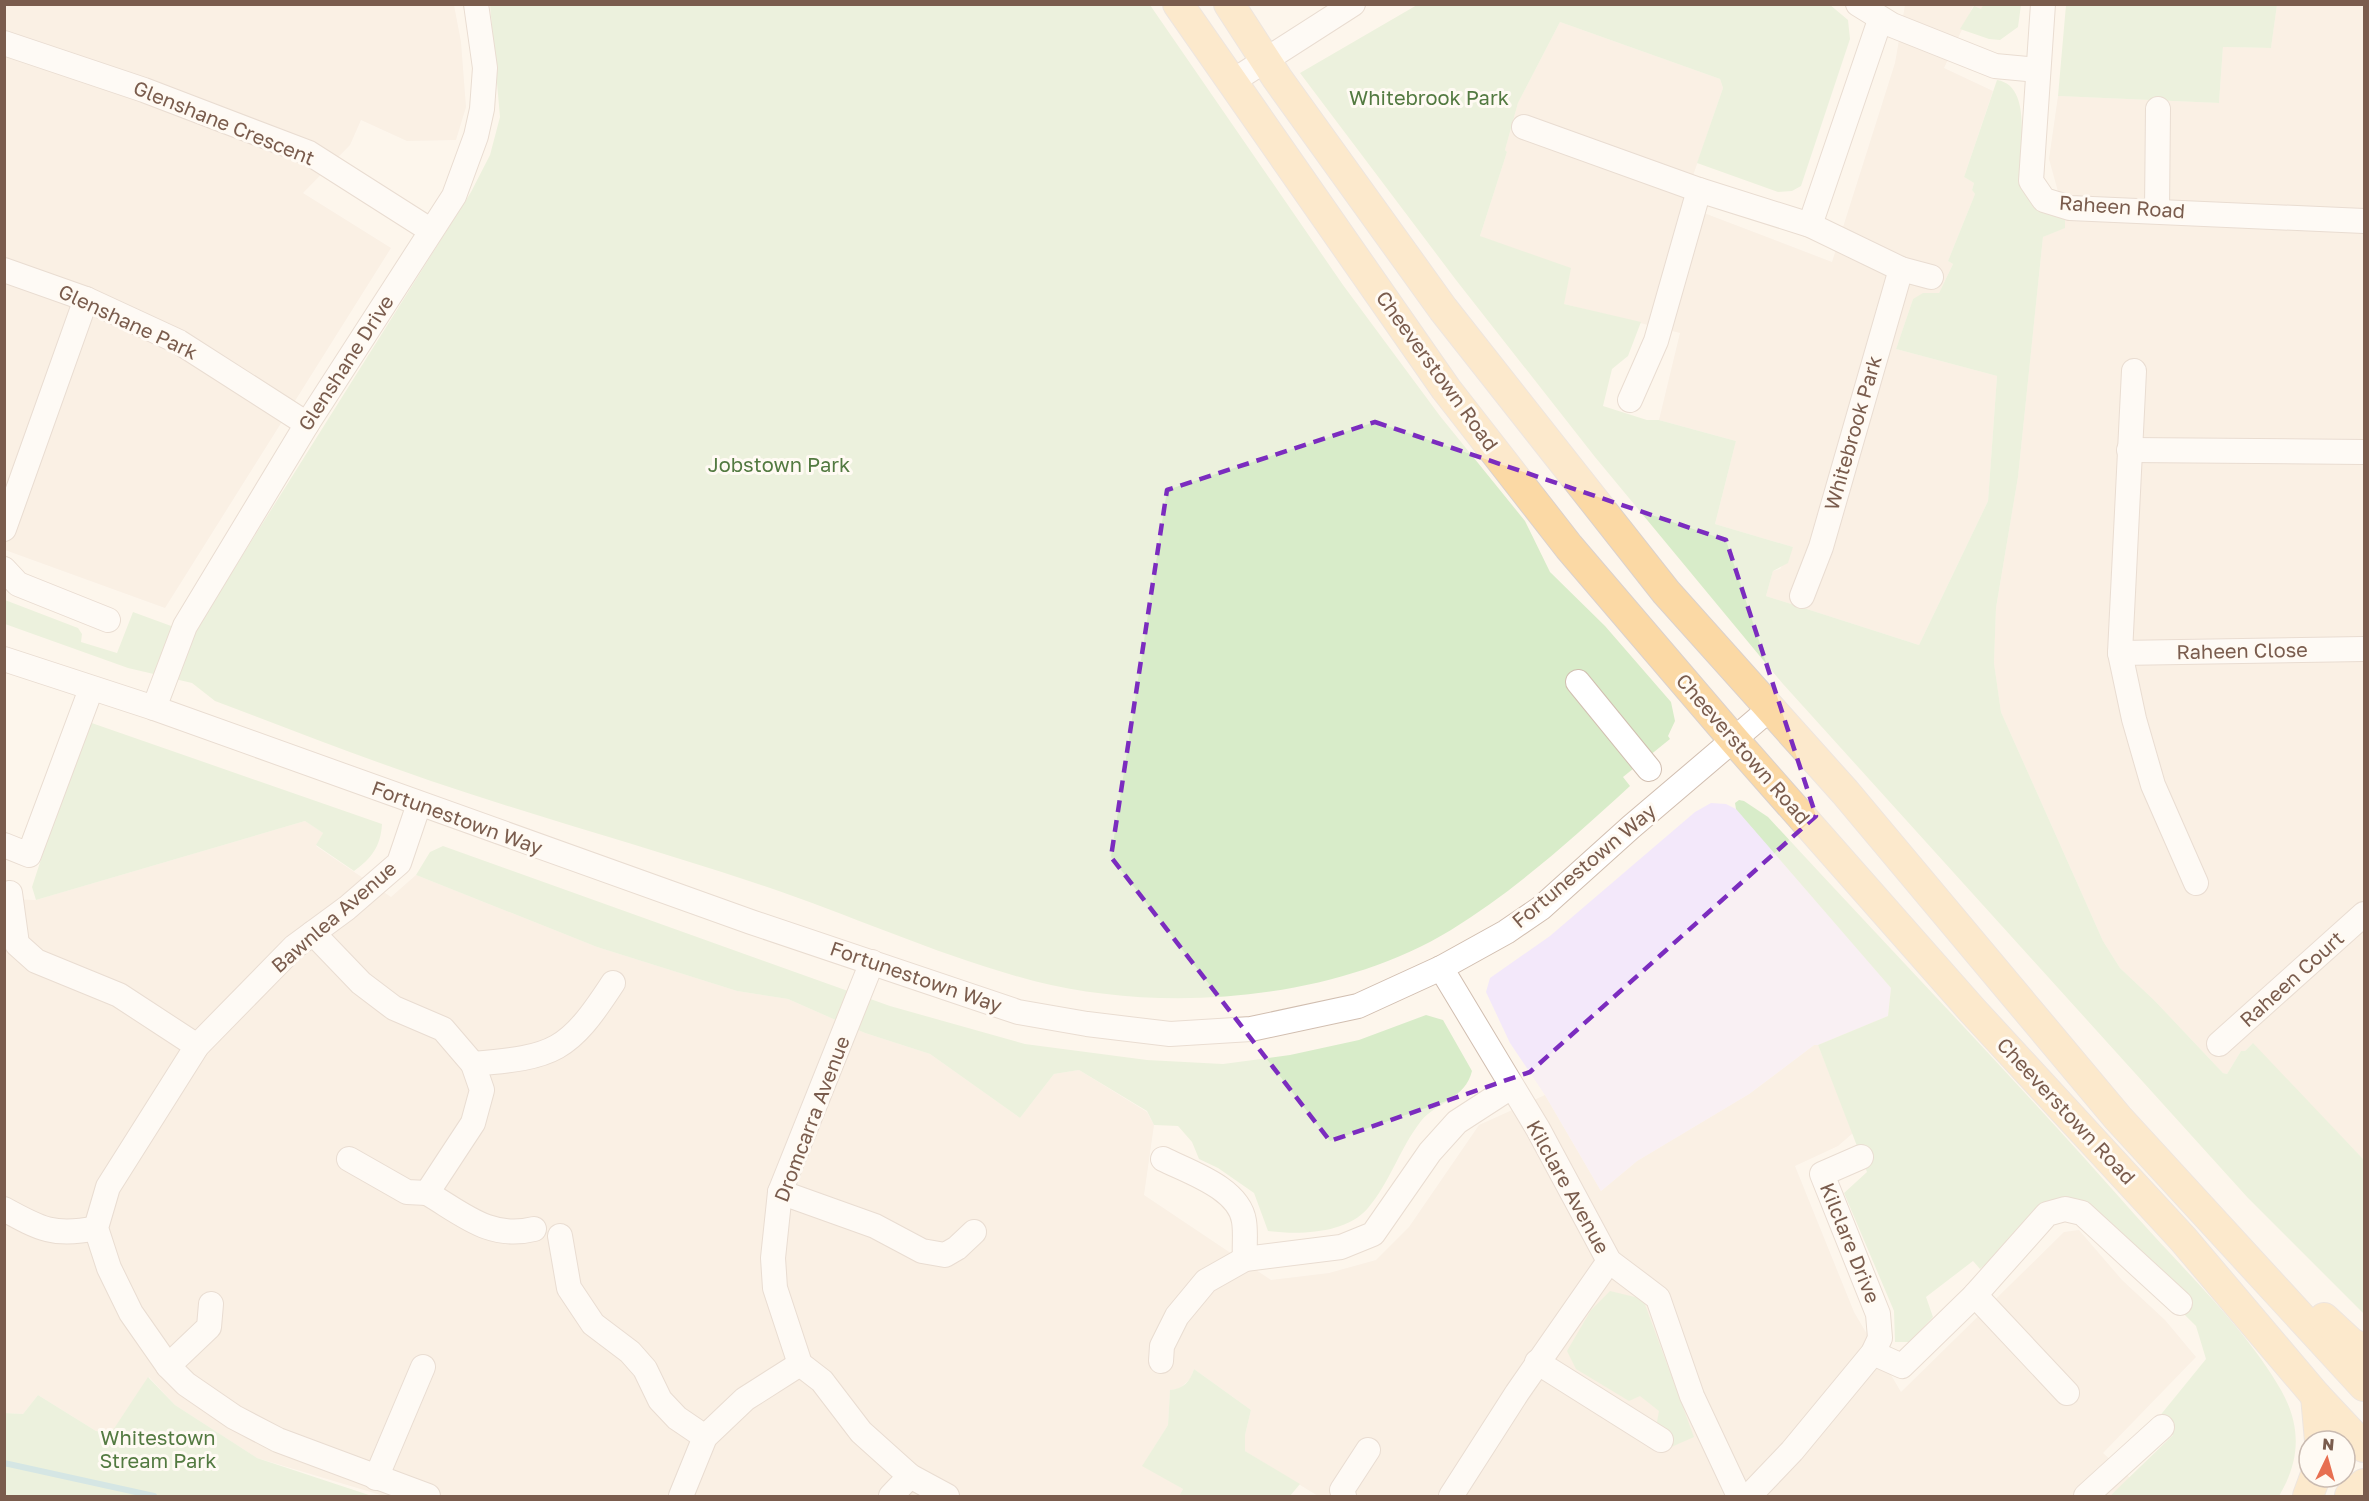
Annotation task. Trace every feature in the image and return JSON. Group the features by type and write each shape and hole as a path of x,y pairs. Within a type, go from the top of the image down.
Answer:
{"main road":[{"name":"Cheeverstown Road","path":"1178,4 1446,389 1569,547 1734,740 1972,1010 2183,1239 2316,1396 2364,1447"},
{"name":"Cheeverstown Road","path":"1229,4 1267,62 1443,309 1666,592 1772,707 2118,1118 2364,1386"},
{"path":"2118,1118 2187,1168 2316,1312 2351,1343 2364,1349"},
{"path":"2316,1396 2319,1429"},
{"path":"2350,1497 2364,1484"}],"street":[{"name":"Glenshane Drive","path":"154,708 185,626 307,424 454,196 477,134 485,68 476,4"},
{"path":"1233,81 1267,62 1353,4"},
{"path":"1858,4 1880,20 1995,66 2038,70"},
{"name":"Raheen Road","path":"2043,4 2031,181 2038,194 2050,203 2070,208 2157,210 2364,221"},
{"path":"1810,225 1880,20"},
{"name":"Glenshane Crescent","path":"4,43 144,90 309,153 430,230"},
{"path":"2157,210 2158,109"},
{"path":"1524,127 1699,190 1810,225 1901,269 1930,277"},
{"path":"1630,400 1656,341 1699,190"},
{"name":"Whitebrook Park","path":"1802,596 1821,549 1901,269"},
{"name":"Glenshane Park","path":"4,270 86,299 179,342 307,424"},
{"path":"4,529 86,299"},
{"path":"2134,371 2120,653 2134,719 2153,785 2196,883"},
{"path":"2129,450 2364,452"},
{"path":"4,569 18,585 108,620"},
{"name":"Raheen Close","path":"2120,653 2364,649"},
{"name":"Fortunestown Way","path":"4,659 154,708 419,804 1017,1012 1087,1024 1170,1034 1251,1029 1358,1006 1441,968 1506,932 1541,908 1639,820 1772,707"},
{"path":"1578,682 1649,769"},
{"path":"4,845 29,855 91,689"},
{"name":"Bawnlea Avenue","path":"96,1228 108,1187 197,1046 294,947 399,863 419,804"},
{"path":"10,893 17,945 36,961 119,995 197,1046"},
{"name":"Raheen Court","path":"2219,1044 2364,914"},
{"path":"313,933 361,983 394,1008 442,1029 473,1065 482,1090 473,1122 427,1193"},
{"name":"Dromcarra Avenue","path":"800,1364 775,1288 773,1258 780,1192 872,962"},
{"name":"Kilclare Avenue","path":"1441,968 1538,1129 1609,1261 1658,1298 1692,1396 1739,1497"},
{"path":"473,1065 530,1059 566,1044 594,1011 613,983"},
{"path":"1161,1361 1161,1346 1177,1316 1206,1281 1245,1259 1341,1247 1373,1234 1430,1152 1457,1122 1511,1087"},
{"name":"Kilclare Drive","path":"1749,1497 1792,1451 1873,1353 1880,1338 1878,1314 1822,1174 1861,1157"},
{"path":"349,1159 407,1192 427,1193 487,1229 513,1234 534,1229"},
{"path":"1163,1159 1215,1186 1234,1200 1244,1219 1245,1259"},
{"path":"780,1192 875,1226 922,1251 945,1256 974,1232"},
{"path":"4,1209 36,1227 69,1234 96,1228 109,1268 131,1313 168,1366 186,1384 234,1417 278,1440 428,1497"},
{"path":"1873,1353 1902,1366 1975,1294 2047,1214 2065,1209 2082,1213 2180,1303"},
{"path":"560,1236 568,1288 593,1324 630,1352 645,1369 660,1400 677,1418 705,1437"},
{"path":"1451,1497 1537,1362 1609,1261"},
{"path":"1975,1294 2067,1393"},
{"path":"168,1366 209,1327 211,1304"},
{"path":"1537,1362 1661,1440"},
{"path":"681,1497 705,1437 746,1399 800,1364 822,1381 861,1432 910,1476 947,1497"},
{"path":"376,1478 423,1367"},
{"path":"2086,1497 2162,1427"},
{"path":"1344,1497 1342,1490 1368,1450"},
{"path":"891,1497 910,1476"}],"highlighted area":[{"path":"1375,422 1726,540 1816,816 1530,1072 1330,1141 1111,857 1167,490"}],"shaded area":[{"path":"4,5 454,5 461,42 466,107 456,140 407,141 361,120 350,145 303,193 391,248 165,608 5,550"},
{"path":"1905,5 1983,5 1981,10 1973,6 1944,68 1993,91 1964,177 1974,183 1972,190 1975,194 1948,261 1953,264 1939,293 1913,299 1896,349 1997,376 1988,501 1919,645 1766,596 1773,571 1780,569 1793,547 1715,524 1736,441 1659,420 1680,333 1564,304 1480,236 1507,152 1505,150 1518,103 1560,22 1720,79 1723,88 1683,205 1832,262 1895,63"},
{"path":"2277,5 2364,5 2364,1160 2252,1044 2245,1051 2241,1051 2227,1074 2223,1073 2155,1001 2120,968 2103,941 2001,712 1994,663 1996,608 2018,477 2043,237 2065,227 2065,217 2049,159 2058,96 2219,103 2223,47 2271,48"},
{"path":"1711,803 1726,804 1736,809 1767,841 1891,988 1888,1016 1814,1045 1749,1094 1637,1161 1601,1191 1545,1095 1510,1043 1486,992 1490,978 1550,936 1695,812"},
{"path":"305,821 323,833 316,846 391,897 416,875 597,947 737,991 788,999 865,1033 930,1054 1020,1118 1054,1074 1079,1070 1147,1112 1154,1125 1144,1195 1271,1280 1329,1273 1376,1260 1409,1227 1479,1125 1545,1095 1601,1191 1637,1161 1749,1094 1814,1045 1818,1045 1853,1133 1838,1146 1795,1166 1854,1312 1901,1392 2064,1232 2079,1230 2122,1280 2165,1320 2196,1357 2103,1453 2130,1478 2110,1496 1318,1496 1245,1451 1245,1435 1251,1410 1194,1369 1190,1379 1179,1389 1170,1390 1168,1425 1143,1465 1183,1489 1179,1496 384,1496 257,1458 175,1405 149,1377 111,1433 96,1431 38,1395 23,1414 5,1413 4,899 36,900"}],"green space":[{"name":"Whitebrook Park","path":"1829,4 1848,20 1850,39 1801,186 1792,191 1778,192 1697,163 1723,88 1720,79 1560,22 1518,103 1505,150 1507,152 1480,236 1571,268 1564,304 1641,322 1628,356 1612,369 1603,406 1647,420 1659,420 1736,441 1715,524 1793,547 1788,563 1773,571 1766,596 1919,645 1988,501 1997,376 1896,349 1913,299 1923,293 1939,293 1953,264 1948,261 1975,194 1972,190 1974,183 1964,177 1997,80 2009,85 2016,94 2022,121 2021,179 2065,217 2065,228 2043,237 2018,477 1996,608 1994,663 2001,712 2103,941 2120,968 2155,1001 2223,1073 2227,1074 2241,1051 2245,1051 2253,1043 2364,1160 2364,1314 2248,1198 1783,684 1595,457 1456,280 1300,73 1417,5"},
{"name":"Jobstown Park","path":"490,5 1150,5 1343,285 1440,416 1525,521 1550,572 1605,626 1671,702 1675,721 1668,736 1670,739 1623,777 1630,786 1544,862 1498,898 1451,930 1405,954 1355,973 1302,986 1247,994 1192,998 1138,997 1084,991 998,971 752,882 404,771 215,701 192,683 128,668 5,624 5,600 78,628 82,634 81,642 117,653 133,612 193,634 471,192 490,155 500,117"},
{"path":"1983,5 2021,5 2018,27 2000,40 1989,39 1960,29 1974,6 1981,9"},
{"path":"2066,5 2277,5 2271,48 2223,47 2219,103 2058,96"},
{"path":"86,721 382,824 380,839 370,857 354,871 316,845 323,833 305,821 36,900 32,887"},
{"path":"1739,800 1768,817 2046,1115 2251,1345 2281,1390 2288,1404 2295,1431 2296,1444 2291,1470 2279,1496 2110,1496 2173,1435 2154,1423 2206,1359 2196,1326 2065,1196 1980,1269 1973,1261 1926,1297 1933,1317 1910,1342 1895,1342 1894,1311 1844,1193 1867,1172 1818,1045 1888,1016 1891,988 1736,809 1735,803"},
{"path":"443,846 890,1006 1025,1044 1147,1060 1223,1064 1290,1055 1359,1040 1426,1015 1443,1020 1472,1071 1457,1094 1421,1121 1376,1198 1359,1217 1335,1228 1321,1231 1294,1233 1268,1231 1254,1193 1218,1168 1199,1159 1192,1142 1178,1126 1154,1125 1147,1111 1079,1070 1054,1074 1020,1118 930,1054 865,1033 788,999 737,991 597,947 416,875 430,852"},
{"path":"1610,1291 1643,1299 1694,1437 1660,1452 1667,1438 1657,1422 1659,1411 1640,1396 1629,1401 1576,1369 1567,1351 1591,1310"},
{"path":"1194,1369 1251,1410 1245,1435 1245,1451 1300,1484 1290,1496 1179,1496 1183,1489 1142,1466 1168,1425 1170,1390 1186,1384"},
{"name":"Whitestown Stream Park","path":"148,1377 175,1405 257,1458 372,1496 5,1496 5,1413 23,1414 38,1395 96,1431 111,1433"}],"waterway":[{"path":"4,1463 154,1496"}]}
